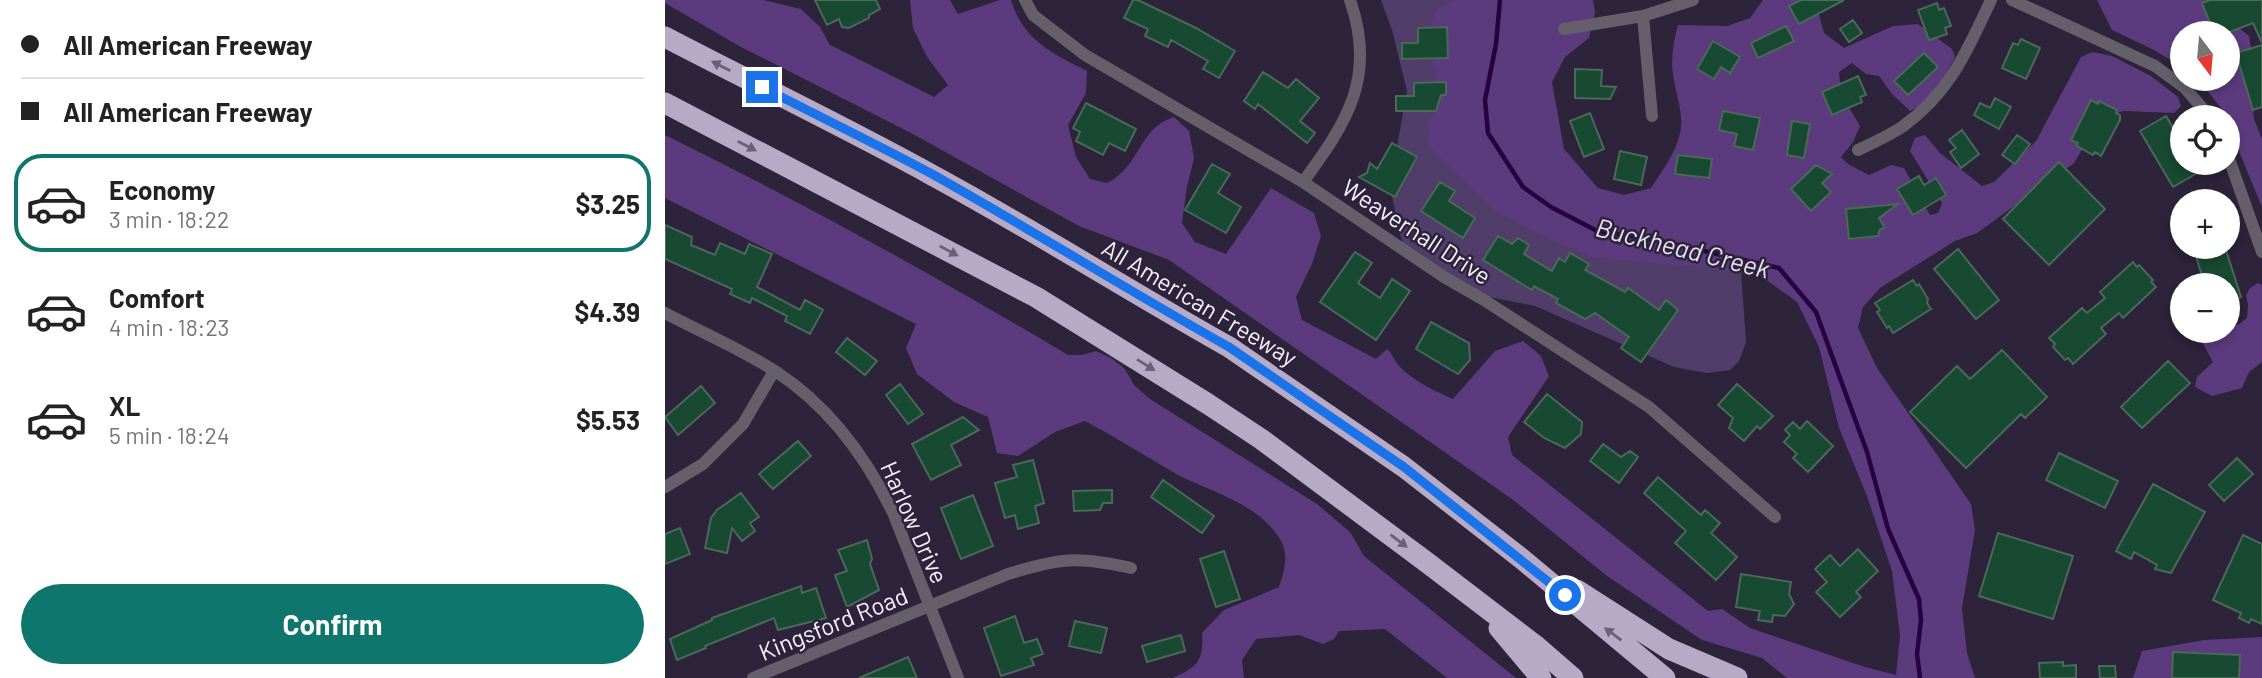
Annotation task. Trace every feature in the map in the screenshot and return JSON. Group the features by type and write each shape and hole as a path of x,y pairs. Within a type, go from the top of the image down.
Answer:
{"highway":[{"name":"All American Freeway","path":"665,37 929,173 1229,347 1404,467 1522,559 1665,678"},
{"path":"665,103 1048,304 1261,439 1482,603 1573,678"},
{"path":"1522,559 1568,584 1669,649 1737,678"},
{"path":"1482,603 1541,678"}],"street":[{"name":"Weaverhall Drive","path":"1025,0 1033,15 1085,55 1303,182 1444,277 1649,407 1775,517"},
{"path":"1303,182 1342,126 1359,82 1360,44 1350,0"},
{"path":"1564,29 1643,16 1693,0"},
{"path":"1858,150 1899,129 1935,99 1963,60 1991,0"},
{"path":"2012,0 2155,65 2185,88 2200,105"},
{"path":"1643,16 1651,116"},
{"path":"2235,175 2262,252"},
{"name":"Harlow Drive","path":"665,313 774,371 826,414 862,457 894,515 958,678"},
{"path":"665,487 703,464 743,424 774,371"},
{"name":"Kingsford Road","path":"753,678 1008,574 1044,563 1082,559 1131,568"}],"shaded area":[{"path":"665,0 763,0 801,9 820,27 830,45 934,97 948,85 927,57 913,28 910,0 950,0 958,14 1000,0 1011,0 1023,25 1040,44 1087,71 1086,93 1068,125 1076,157 1090,179 1107,183 1118,175 1127,167 1153,130 1174,117 1189,131 1194,158 1182,223 1195,242 1226,254 1271,188 1314,213 1321,236 1312,264 1296,297 1302,320 1376,359 1387,349 1398,365 1412,377 1453,399 1495,351 1523,341 1541,356 1549,376 1508,437 1512,455 1708,611 1722,609 1750,628 1896,675 1900,636 1892,571 1867,496 1839,428 1819,347 1797,302 1761,276 1711,268 1591,257 1536,233 1496,211 1429,147 1428,124 1438,104 1436,73 1426,39 1437,9 1455,0 1593,0 1595,13 1589,38 1565,57 1552,82 1564,149 1598,188 1624,195 1651,188 1678,141 1681,120 1672,59 1678,25 1727,26 1750,18 1763,0 1815,0 1824,33 1844,48 1893,26 1918,24 1952,49 1955,57 1937,88 1918,107 1910,111 1892,94 1879,76 1866,74 1852,63 1839,72 1841,94 1860,126 1853,142 1841,157 1848,164 1869,175 1891,165 1904,168 1930,215 1938,213 1942,203 1910,151 1915,138 1925,135 1940,153 1982,186 1994,182 2036,141 2081,57 2092,52 2112,56 2151,76 2178,97 2181,105 2170,105 2170,113 2123,111 2100,119 2074,163 1977,233 1955,241 1880,288 1863,307 1858,328 1877,368 1971,504 1975,530 1962,608 1967,653 1975,678 1787,678 1762,658 1702,640 1607,576 1512,499 1169,260 1079,226 911,133 741,47 665,3"},
{"path":"1381,0 1536,0 1530,83 1580,185 1739,243 1746,342 1739,361 1730,370 1707,373 1674,367 1535,306 1459,291 1406,250 1399,232 1390,186 1407,91 1392,30"},
{"path":"2097,0 2223,0 2225,17 2230,21 2170,21 2170,60 2112,30"},
{"path":"2240,29 2249,36 2253,60 2250,82 2254,119 2262,139 2262,207 2240,154 2240,105 2219,105 2208,91 2240,91"},
{"path":"665,135 869,241 1068,355 1096,351 1111,358 1125,369 1134,385 1150,399 1317,504 1350,532 1364,556 1516,678 1447,678 1385,629 1339,631 1334,639 1323,644 1299,635 1256,639 1242,660 1244,678 1173,678 1198,662 1202,650 1202,633 1224,610 1279,587 1285,552 1272,528 1248,508 1178,475 1085,421 1055,432 1018,456 997,453 988,417 954,402 917,374 906,348 916,324 665,198"},
{"path":"2258,283 2262,285 2262,362 2249,372 2242,388 2212,396 2195,387 2197,377 2213,362 2203,343 2240,343 2240,323 2247,318 2246,295 2250,288"},
{"path":"2262,637 2262,678 2133,678 2142,651 2204,640"}],"building":[{"path":"815,0 876,0 880,9 849,28 842,27 839,19 827,25"},
{"path":"1133,0 1196,28 1235,51 1219,78 1203,69 1208,61 1171,40 1168,47 1145,36 1148,29 1124,18"},
{"path":"1801,0 1844,0 1799,24 1789,6"},
{"path":"2211,0 2262,0 2262,43 2253,23 2240,28 2240,21 2209,21 2202,3"},
{"path":"1937,3 1939,10 1944,8 1951,26 1945,28 1947,34 1929,40 1918,10"},
{"path":"1853,20 1862,33 1849,42 1840,29"},
{"path":"1786,26 1794,41 1758,58 1751,43"},
{"path":"1447,27 1448,58 1402,59 1402,43 1418,43 1418,28"},
{"path":"2021,39 2040,48 2026,79 2002,68 2013,43 2018,45"},
{"path":"1713,41 1740,57 1730,73 1721,67 1714,79 1697,69"},
{"path":"2262,45 2262,107 2253,110 2240,66 2240,52"},
{"path":"1924,53 1938,67 1908,95 1894,81"},
{"path":"1575,69 1602,70 1601,86 1616,87 1610,99 1575,98"},
{"path":"1263,72 1288,88 1296,79 1319,98 1300,121 1315,133 1307,143 1258,104 1255,109 1244,101"},
{"path":"1858,76 1866,95 1860,97 1862,102 1832,115 1822,92"},
{"path":"1446,82 1446,95 1441,95 1436,111 1396,111 1396,96 1414,96 1414,83"},
{"path":"1995,98 2011,107 1999,129 1974,115 1980,103 1990,108"},
{"path":"2091,100 2117,110 2116,113 2120,115 2120,120 2101,156 2095,152 2093,155 2071,140"},
{"path":"1086,103 1136,129 1125,151 1109,143 1103,155 1076,141 1080,132 1073,128"},
{"path":"1723,111 1760,118 1753,150 1734,146 1737,134 1719,130"},
{"path":"1590,113 1604,149 1584,157 1570,121"},
{"path":"2166,116 2170,123 2170,175 2194,175 2173,187 2140,131"},
{"path":"1792,121 1810,124 1804,158 1787,155"},
{"path":"1962,130 1979,154 1961,168 1950,152 1956,148 1949,140"},
{"path":"2017,135 2030,144 2015,164 2002,155"},
{"path":"1392,143 1417,157 1395,197 1359,177 1367,173 1370,163 1377,169"},
{"path":"1620,151 1647,157 1641,185 1614,179"},
{"path":"1678,155 1712,159 1709,178 1675,174"},
{"path":"2059,162 2105,209 2049,265 2003,219"},
{"path":"1212,164 1230,174 1218,193 1241,207 1226,233 1185,210"},
{"path":"1816,165 1832,174 1822,183 1831,192 1811,211 1791,189"},
{"path":"1919,176 1924,185 1936,178 1946,195 1913,215 1897,189"},
{"path":"1440,182 1455,191 1449,201 1475,218 1463,238 1421,211"},
{"path":"1898,204 1879,218 1885,228 1880,229 1878,236 1849,239 1846,209"},
{"path":"665,225 692,237 691,245 715,255 720,243 745,254 749,244 772,254 757,287 800,310 805,300 823,310 810,334 785,321 787,316 752,298 750,303 730,294 732,289 665,259"},
{"path":"1498,236 1512,244 1518,238 1529,245 1524,254 1552,271 1559,258 1565,262 1570,253 1589,264 1585,270 1625,292 1628,288 1659,310 1666,300 1678,310 1641,362 1621,348 1629,337 1595,313 1585,319 1556,303 1558,299 1534,286 1532,290 1483,260"},
{"path":"1958,249 1999,300 1976,319 1934,269"},
{"path":"1355,252 1372,263 1358,283 1380,298 1392,279 1410,291 1376,340 1320,302"},
{"path":"2197,259 2229,259 2233,273 2201,273"},
{"path":"2133,262 2153,280 2151,282 2156,287 2123,318 2119,313 2101,328 2106,334 2073,364 2068,358 2065,360 2049,338 2082,308 2087,313 2105,298 2100,292"},
{"path":"1913,280 1917,286 1919,284 1931,309 1893,333 1877,312 1880,310 1875,303"},
{"path":"1431,322 1469,343 1470,360 1458,374 1416,349"},
{"path":"847,338 877,361 865,375 836,352"},
{"path":"2002,350 2047,397 2025,418 2021,414 1966,468 1910,412 1957,366 1970,379"},
{"path":"2168,361 2190,383 2142,428 2121,407"},
{"path":"900,384 923,414 908,424 886,395"},
{"path":"1737,384 1773,416 1760,429 1757,426 1744,441 1729,428 1733,418 1718,405"},
{"path":"701,386 715,403 678,435 665,417"},
{"path":"1547,394 1582,422 1581,434 1565,448 1544,438 1524,422"},
{"path":"963,417 979,430 951,445 961,465 931,480 912,444"},
{"path":"1807,421 1833,446 1808,472 1793,458 1797,454 1784,442 1790,435 1785,430 1793,422 1800,429"},
{"path":"798,441 811,456 773,489 759,474"},
{"path":"1603,444 1621,457 1630,451 1638,457 1619,483 1590,461"},
{"path":"2059,453 2118,481 2105,508 2046,480"},
{"path":"2237,458 2253,474 2224,501 2209,485"},
{"path":"1033,460 1044,503 1035,506 1039,523 1018,529 1015,515 1005,518 995,483 1017,477 1013,465"},
{"path":"1658,477 1701,515 1705,510 1720,523 1711,533 1737,557 1716,580 1675,543 1686,531 1644,493"},
{"path":"1163,480 1214,516 1202,533 1151,497"},
{"path":"2153,484 2205,512 2171,573 2155,569 2157,565 2134,552 2131,559 2116,551"},
{"path":"1112,490 1112,503 1103,503 1100,510 1074,511 1073,491"},
{"path":"741,493 759,517 750,523 755,531 742,541 732,528 727,553 705,548 711,518 717,510"},
{"path":"973,495 993,546 961,559 941,508"},
{"path":"680,528 690,554 665,564 665,534"},
{"path":"1998,533 2073,556 2053,619 1979,596"},
{"path":"2243,535 2262,544 2262,624 2251,619 2249,623 2239,618 2241,613 2213,600"},
{"path":"867,540 872,559 870,564 879,590 847,607 835,575 847,571 838,550"},
{"path":"1858,549 1878,571 1856,592 1861,597 1840,617 1816,592 1827,582 1815,569 1830,555 1840,566"},
{"path":"1224,551 1240,599 1216,607 1200,559"},
{"path":"1741,574 1791,582 1789,594 1794,604 1785,616 1773,615 1772,622 1758,620 1760,611 1736,607"},
{"path":"801,586 802,593 816,588 826,618 778,630 774,618 677,660 670,639 712,618"},
{"path":"1015,616 1024,643 1037,639 1043,654 1031,658 1034,665 1001,676 984,628"},
{"path":"1075,621 1107,628 1101,653 1069,646"},
{"path":"1181,635 1185,651 1147,662 1142,646"},
{"path":"2173,652 2240,655 2239,678 2172,678"},
{"path":"908,657 917,678 859,678"},
{"path":"2063,662 2063,666 2076,665 2076,678 2040,678 2039,663"},
{"path":"2099,666 2115,666 2116,678 2100,678"}],"waterway":[{"name":"Buckhead Creek","path":"1500,0 1496,44 1485,100 1488,133 1523,187 1551,207 1599,232 1647,238 1779,268 1816,312 1867,452 1888,529 1919,599 1921,620 1917,654 1920,678"}],"route":[{"path":"762,87 929,173 1229,347 1404,467 1565,595"}]}
